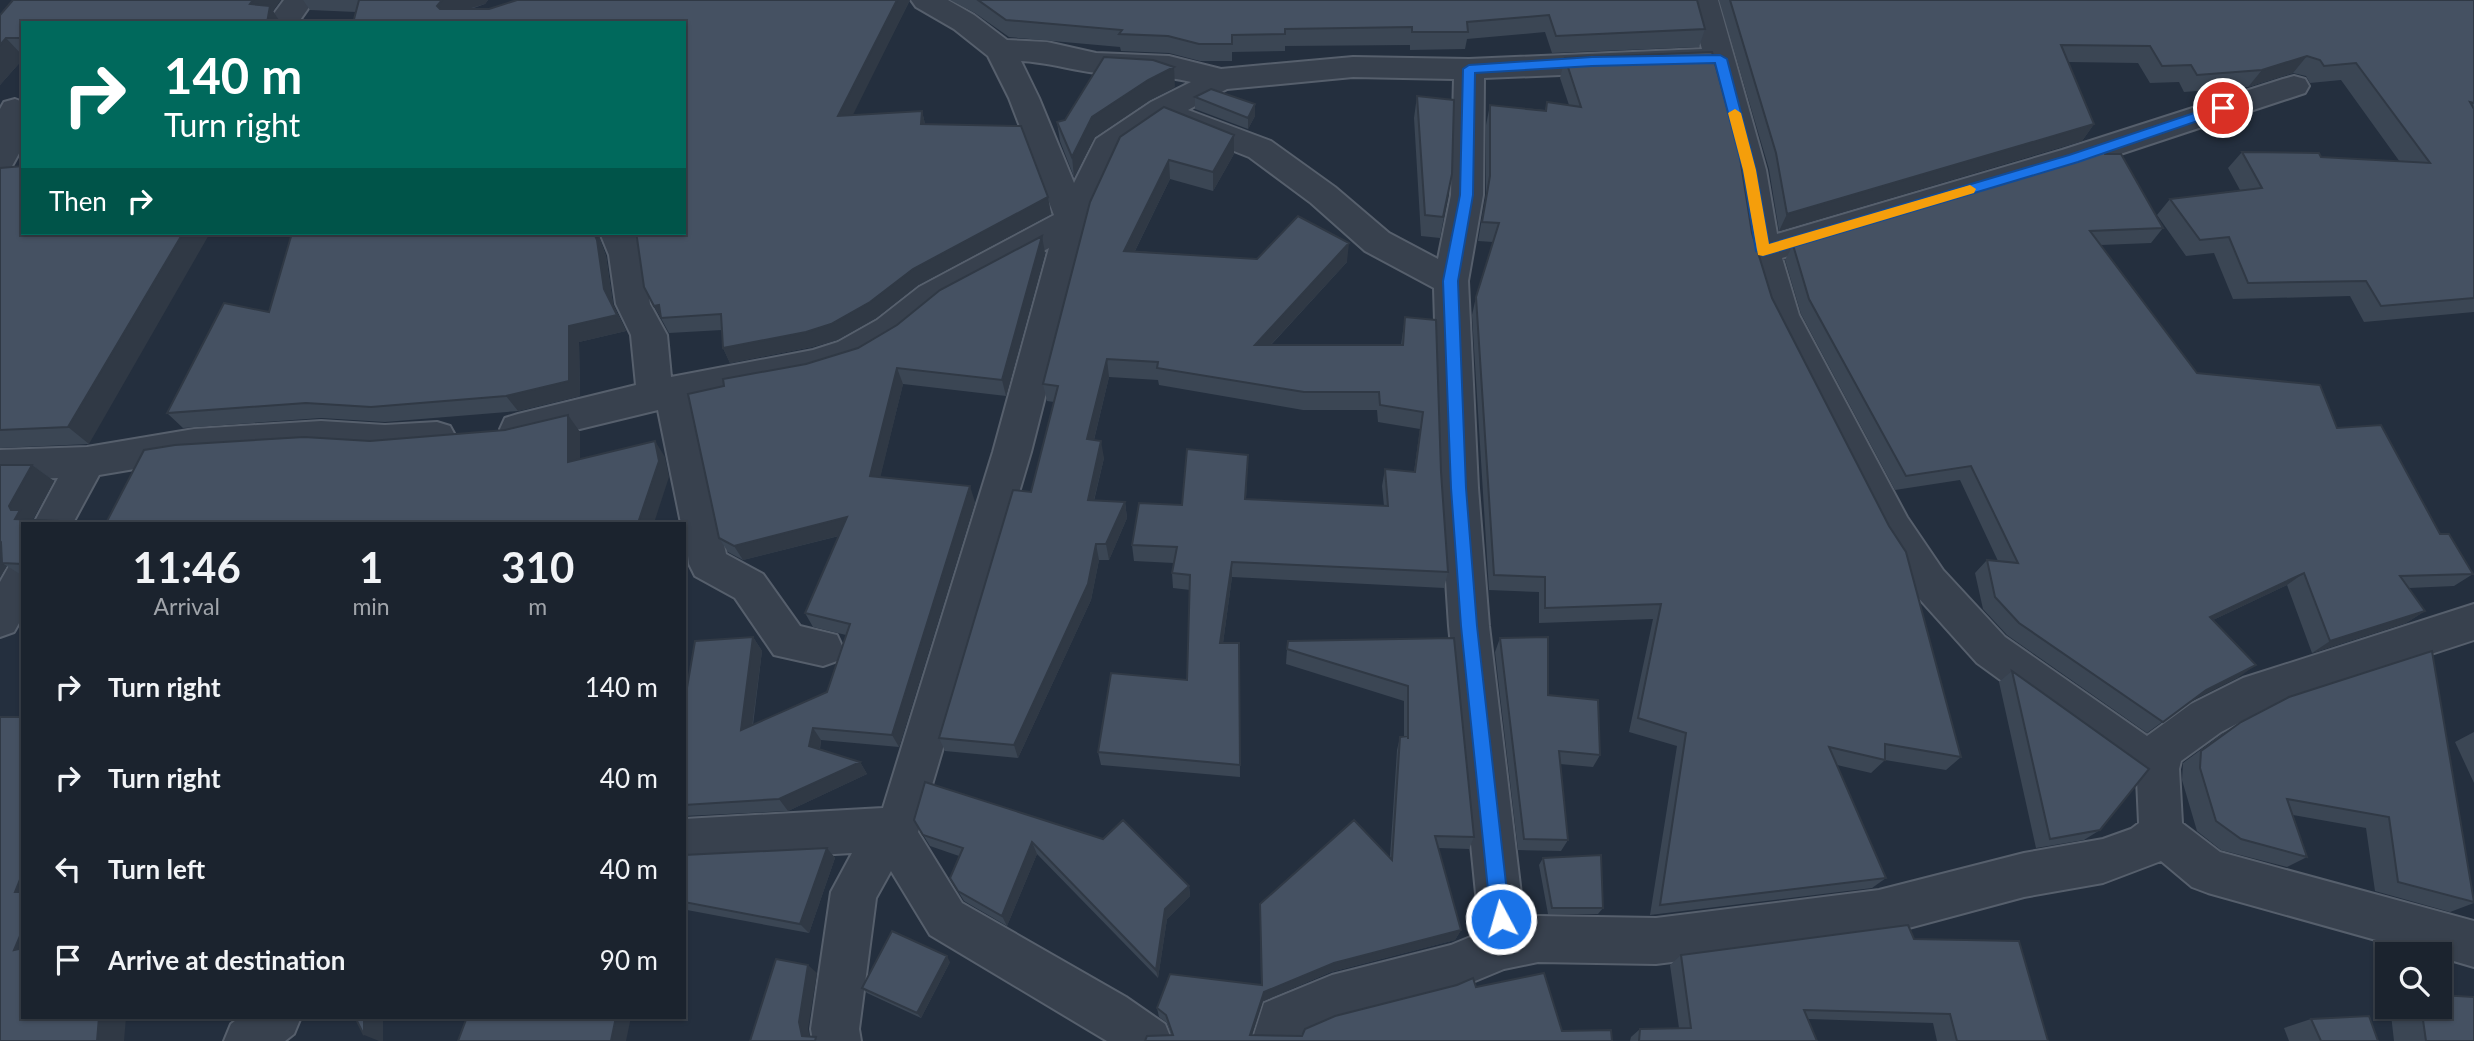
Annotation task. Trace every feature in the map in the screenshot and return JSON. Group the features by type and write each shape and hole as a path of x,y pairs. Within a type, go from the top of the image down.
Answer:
{"street":[{"path":"283,21 299,0"},
{"path":"926,0 964,22 1000,50 1024,98 1073,220"},
{"path":"1703,0 1750,170 1763,251 1782,315 1893,529 1928,582 1991,650 2158,769"},
{"path":"1000,50 1047,52 1096,62 1169,66 1221,79 1353,67 1469,69 1720,59"},
{"path":"1469,69 1467,195 1451,281 1459,488 1469,626 1504,946"},
{"path":"836,1041 835,1029 854,891 891,829 901,821 1012,452 1073,220 1107,147 1162,110 1221,79"},
{"path":"1763,251 2073,158 2294,86"},
{"path":"1162,110 1260,149 1323,195 1377,242 1451,281"},
{"path":"0,160 8,144 12,111"},
{"path":"0,465 87,463 194,444 321,436 385,440 518,429 707,382 813,365 850,352 889,330 930,296 1073,220"},
{"path":"618,235 626,255 633,304 649,335 709,564 749,586 788,642 823,648"},
{"path":"54,522 87,463"},
{"path":"0,619 21,582"},
{"path":"2474,622 2258,691 2206,718 2163,748 2158,769 2161,833 2208,871 2474,944"},
{"path":"686,841 891,829"},
{"path":"891,829 946,919 1109,1014 1148,1041"},
{"path":"1276,1041 1281,1020 1332,999 1451,968 1504,946 1538,939 1656,941 1878,913 2024,876 2103,861 2146,846 2161,833"},
{"path":"248,1041 274,1019"}],"building":[{"path":"13,0 253,0 250,4 270,6 267,21 21,21 21,38 6,38 0,45 0,15"},
{"path":"359,0 442,0 437,6 440,9 489,9 517,0 897,0 838,116 922,111 921,124 1021,126 1048,197 913,269 870,302 831,324 806,332 723,348 721,314 661,318 659,305 654,306 644,287 636,235 686,235 686,21 354,21"},
{"path":"978,0 1697,0 1705,29 1556,36 1549,15 1467,22 1468,32 1412,32 1412,27 1285,29 1285,34 1232,35 1232,44 1199,44 1168,36 1119,34 1122,30 1006,20"},
{"path":"1730,0 2474,0 2474,103 2470,102 2474,109 2474,298 2381,306 2366,281 2248,283 2229,237 2200,240 2170,199 2262,188 2242,152 2319,153 2321,157 2430,163 2356,63 2324,66 2320,60 2307,56 2262,70 2197,75 2191,65 2162,66 2150,46 2061,45 2094,124 1787,214 1776,153"},
{"path":"1712,52 1739,151 1752,233 1772,298 1889,526 1906,552 1961,757 1885,744 1885,760 1829,747 1886,878 1660,905 1686,733 1638,718 1661,604 1545,608 1545,577 1494,575 1476,297 1499,223 1482,222 1490,176 1490,105 1546,111 1547,102 1581,107 1565,58"},
{"path":"1104,57 1153,60 1174,67 1148,80 1092,117 1072,157 1057,122 1065,120"},
{"path":"1211,89 1255,104 1248,118 1195,97"},
{"path":"1417,96 1454,100 1452,174 1443,217 1425,215"},
{"path":"1164,107 1234,135 1213,172 1169,160 1124,251 1257,259 1298,216 1349,243 1255,345 1403,345 1405,317 1436,320 1441,472 1448,572 1232,562 1220,643 1239,643 1240,765 1098,752 1111,673 1187,680 1190,575 1172,573 1177,547 1132,545 1139,503 1182,505 1187,449 1248,455 1245,499 1388,506 1385,469 1415,472 1423,412 1380,405 1379,392 1304,392 1157,368 1158,362 1107,359 1087,439 1101,441 1088,500 1125,502 1106,544 1096,544 1088,584 1014,745 939,738 1013,490 1031,492 1058,386 1043,384 1090,202 1120,137"},
{"path":"2103,150 2105,154 2121,154 2163,228 2090,231 2197,373 2320,385 2337,428 2381,425 2440,534 2449,534 2473,574 2400,576 2425,611 2330,641 2304,573 2210,617 2256,665 2206,690 2163,722 2019,623 1995,597 1987,560 2018,563 1971,466 1906,476 1809,299 1793,245"},
{"path":"21,166 21,235 182,235 68,427 0,430 0,168"},
{"path":"291,235 595,235 604,289 617,315 569,326 569,381 506,396 371,407 306,403 167,413 224,303 269,312"},
{"path":"1042,236 1002,380 897,368 870,476 970,486 892,735 813,728 809,746 860,762 779,799 686,805 686,693 695,641 753,637 741,730 827,692 850,624 805,613 847,517 734,546 719,538 688,394 724,386 723,379 806,364 858,348 897,325 940,290"},
{"path":"568,415 568,462 655,441 659,461 638,522 107,522 144,450 175,445 304,437 370,441 505,430"},
{"path":"0,465 32,465 9,506 11,510 20,510 15,519 82,522 21,522 21,564 2,563"},
{"path":"1548,637 1548,695 1598,700 1600,755 1559,751 1568,840 1524,839 1500,638"},
{"path":"1454,638 1474,837 1435,836 1461,930 1334,963 1264,992 1250,1035 1302,1036 1305,1029 1335,1016 1457,985 1473,978 1476,987 1544,973 1562,1031 1611,1030 1612,1041 1145,1041 1147,1036 1173,1035 1166,1015 1157,1008 1170,974 1262,985 1260,904 1354,820 1392,860 1400,737 1408,736 1408,686 1287,649 1288,641"},
{"path":"2432,651 2474,902 2398,882 2389,817 2287,799 2307,857 2241,839 2216,821 2200,768 2201,751 2241,722 2289,697"},
{"path":"2012,671 2149,769 2100,830 2050,839"},
{"path":"0,717 21,717 21,877 15,892 21,892 21,934 14,950 21,948 21,1019 99,1019 97,1041 0,1041"},
{"path":"925,782 1103,839 1123,820 1189,886 1165,909 1156,970 1032,842 1002,916 958,891 950,878 963,848 923,835 914,820"},
{"path":"827,848 800,924 686,902 686,855"},
{"path":"1601,855 1603,908 1552,908 1543,858"},
{"path":"1908,925 1914,939 2019,941 2048,1041 1957,1041 1950,1014 1804,1010 1817,1041 1639,1041 1640,1029 1691,1028 1681,955"},
{"path":"892,931 947,956 917,1013 862,988"},
{"path":"776,959 808,965 799,1022 802,1036 816,1037 815,1041 750,1041"},
{"path":"2452,996 2474,997 2474,1041 2426,1041 2423,1019 2452,1019"},
{"path":"2369,1016 2378,1041 2321,1041 2311,1019"},
{"path":"356,1019 364,1019 364,1035"},
{"path":"466,1019 616,1019 611,1041 458,1041"}],"slow traffic":[{"path":"1735,113 1750,170 1763,251 1970,189"}],"route":[{"path":"1501,919 1469,626 1459,488 1451,281 1467,195 1469,69 1720,59 1750,170 1763,251 2073,158 2223,108"}]}
